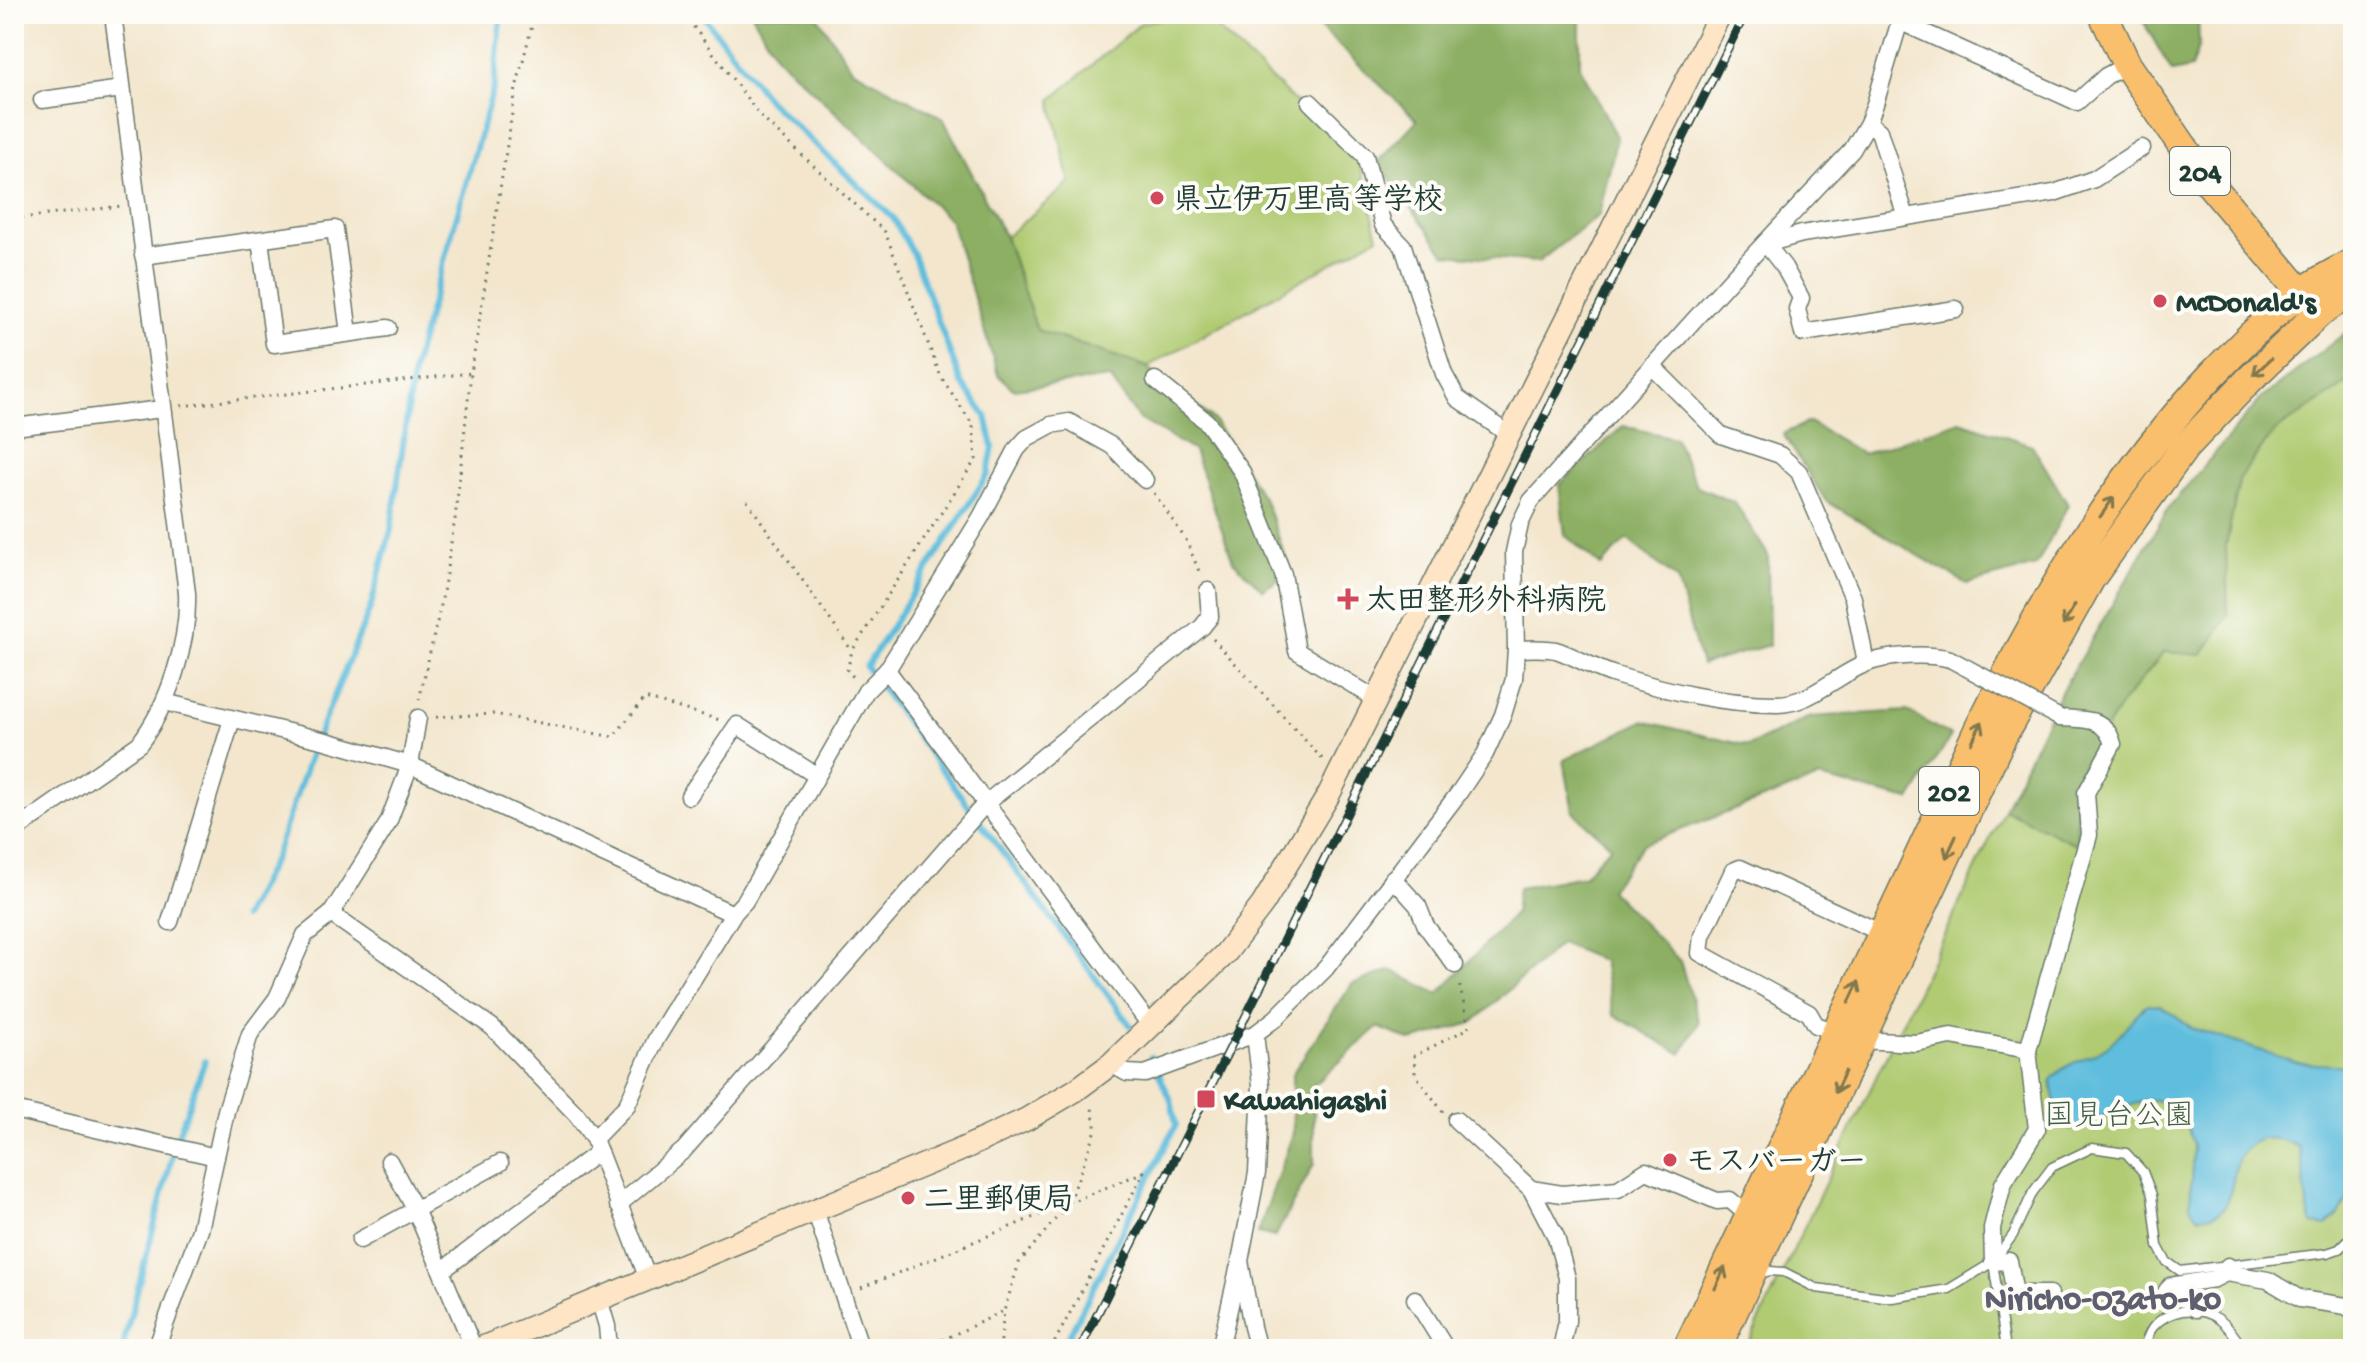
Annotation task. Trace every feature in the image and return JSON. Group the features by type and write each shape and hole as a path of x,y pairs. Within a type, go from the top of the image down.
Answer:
{"highway":[{"name":"204","path":"2103,14 2127,65 2204,177 2310,303"},
{"name":"202","path":"2310,303 2353,262"},
{"name":"202","path":"1716,1349 1848,1036 1894,939 2017,652 2067,564 2170,420 2250,336 2310,303 2353,290"},
{"name":"202","path":"1687,1349 1749,1216 1848,1036"}],"street":[{"path":"14,831 139,744 152,727 164,702 188,615 113,14"},
{"path":"389,1161 415,1209 476,1349 958,1151 1027,1119 1076,1090 1111,1064 1225,954 1263,904 1328,796 1720,14"},
{"path":"1111,1064 1127,1073 1145,1074 1255,1034 1276,1018 1326,968 1458,794 1485,754 1503,715 1514,679 1514,552 1520,524 1531,501 1852,150 1868,123 1901,18 2077,102 2106,76 2127,65"},
{"path":"42,100 122,89"},
{"path":"1310,102 1365,156 1383,225 1403,246 1444,374 1457,398 1508,434"},
{"path":"1868,123 1879,131 1906,217"},
{"path":"1766,244 1802,234 2054,193 2094,179 2142,148"},
{"path":"143,256 335,229 349,333"},
{"path":"260,240 274,344 388,328"},
{"path":"1766,244 1784,267 1801,298 1797,309 1803,333 1956,309"},
{"path":"1652,366 1721,435 1780,455 1799,472 1853,598 1866,663"},
{"path":"1155,380 1207,422 1242,472 1283,574 1297,651 1376,699"},
{"path":"14,427 162,409"},
{"path":"443,1270 596,1146 627,1105 656,1039 733,914 745,901 866,691 887,670 981,517 1017,449 1027,438 1051,425 1069,422 1112,446 1145,480"},
{"path":"618,1205 684,1150 968,820 1202,627 1210,617 1208,591"},
{"path":"1516,649 1557,650 1590,667 1665,690 1712,699 1781,704 1809,696 1866,663 1937,655 2060,718 2096,721 2109,731 2113,744 2086,793 2089,835 2028,1050 2037,1129 2003,1184 1992,1228 1993,1262 2009,1261 2015,1294 2050,1294"},
{"path":"887,670 1150,1025"},
{"path":"164,702 410,765 733,914"},
{"path":"156,1349 200,1230 226,1111 250,1034 277,998 305,935 331,914 388,823 410,765 418,718"},
{"path":"170,922 232,719"},
{"path":"689,796 737,725 817,776"},
{"path":"1894,939 1740,868 1733,871 1702,936 1700,953 1809,1013 1816,1025 1848,1036 1916,1043 1951,1036 2028,1050"},
{"path":"1393,878 1418,906 1426,926 1455,965"},
{"path":"331,914 492,1027 577,1115 596,1146 648,1279"},
{"path":"1220,1349 1257,1173 1261,1085 1255,1034"},
{"path":"14,1110 216,1157"},
{"path":"1456,1120 1531,1189 1556,1237 1567,1278 1567,1321 1561,1349"},
{"path":"360,1240 500,1163"},
{"path":"1531,1189 1562,1194 1618,1189 1646,1171 1717,1201 1730,1200 1749,1216"},
{"path":"815,1210 861,1349"},
{"path":"1240,1261 1258,1349"},
{"path":"2196,1309 2192,1300 2173,1297 2166,1292 2170,1286 2214,1279 2227,1269 2268,1280 2300,1299 2346,1306 2353,1311"},
{"path":"599,1299 607,1326 609,1349"},
{"path":"1415,1299 1446,1349"}],"lane":[{"path":"1748,1279 1770,1271 1784,1272 1816,1288 1892,1298 1949,1289 1993,1262 2013,1235 2033,1192 2052,1167 2092,1148 2126,1153 2143,1172 2152,1195 2158,1246 2166,1261 2180,1271 2227,1269 2327,1253 2339,1249 2353,1235"},
{"path":"1993,1262 2006,1349"},
{"path":"2143,1349 2152,1327 2172,1313 2196,1309 2216,1315 2235,1334 2243,1349"}],"path":[{"path":"535,14 516,88 471,373 455,519 418,718 494,714 613,737 645,698 737,725"},
{"path":"684,14 761,117 885,232 941,377 973,425 976,459 852,651 847,670 866,691"},
{"path":"14,219 137,204"},
{"path":"162,409 471,373"},
{"path":"1145,480 1186,540 1208,591"},
{"path":"747,501 852,651"},
{"path":"1202,627 1325,762 1328,796"},
{"path":"1455,965 1469,1028 1414,1056 1415,1074 1444,1113 1456,1120"},
{"path":"1000,1349 1004,1311 1019,1263 1069,1203 1096,1130 1093,1105 1076,1090"},
{"path":"842,1296 1144,1172 1051,1349"},
{"path":"929,1349 1004,1311"}],"green space":[{"path":"752,14 816,14 852,69 943,118 1005,237 1037,330 1147,367 1214,420 1265,501 1291,571 1263,590 1233,561 1194,451 1138,418 1110,378 1013,389 998,375 950,220 776,56"},
{"path":"1202,14 1360,163 1378,237 1147,367 1037,330 1005,237 1070,183 1051,100 1141,23"},
{"path":"1306,14 1580,14 1580,67 1617,137 1599,215 1538,262 1445,254 1378,162 1417,120"},
{"path":"2139,14 2198,14 2199,45 2191,68 2172,72"},
{"name":"国見台公園","path":"2353,327 2353,1349 1746,1349 2058,697 2170,506 2262,398"},
{"path":"2353,327 2353,379 2274,432 2240,477 2226,545 2228,616 2202,655 2164,652 2123,702 2076,776 2077,845 2004,809 2058,697 2170,506 2262,398"},
{"path":"1960,421 2032,445 2068,505 2036,566 1967,584 1826,501 1783,434 1809,422 1863,454"},
{"path":"1623,426 1675,438 1697,487 1735,503 1768,555 1769,645 1701,665 1677,579 1627,539 1601,566 1565,535 1559,485"},
{"path":"1907,711 1951,736 1910,800 1819,778 1643,844 1610,890 1680,961 1699,1023 1681,1054 1613,1014 1603,961 1561,943 1472,1023 1411,1041 1378,1027 1314,1085 1314,1164 1275,1237 1258,1233 1293,1133 1292,1074 1352,984 1391,970 1438,994 1515,913 1518,888 1583,876 1611,846 1573,812 1564,760 1643,721 1749,746 1810,717"}],"water":[{"path":"2147,1005 2161,1006 2192,1028 2299,1063 2353,1066 2353,1189 2339,1215 2326,1226 2312,1224 2298,1147 2282,1140 2258,1140 2251,1144 2239,1158 2230,1195 2223,1209 2216,1214 2198,1217 2190,1206 2193,1146 2184,1114 2158,1102 2147,1101 2070,1129 2058,1122 2051,1080 2063,1069 2106,1047"}],"waterway":[{"path":"243,918 275,857 312,750 370,609 391,530 414,365 494,86 501,14"},
{"path":"702,14 769,101 893,218 913,254 961,382 986,416 993,447 988,474 866,667 1130,1025"},
{"path":"1062,1349 1176,1125 1171,1100 1151,1057"},
{"path":"122,1349 177,1138 205,1061"}],"railway":[{"path":"1080,1349 1745,14"}],"place":[{"name":"県立伊万里高等学校","path":"1157,198"},
{"name":"McDonald's","path":"2160,301"},
{"name":"太田整形外科病院","path":"1348,599"},
{"name":"Kawahigashi","path":"1206,1099"},
{"name":"モスバーガー","path":"1670,1160"},
{"name":"二里郵便局","path":"908,1198"}],"district":[{"name":"Niricho-Ozato-ko","path":"2103,1296"}]}
